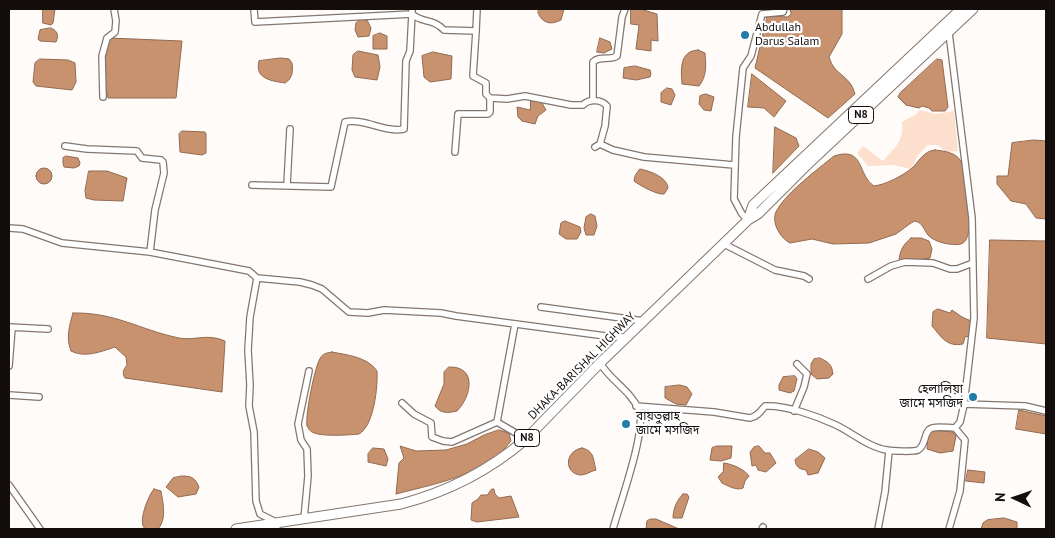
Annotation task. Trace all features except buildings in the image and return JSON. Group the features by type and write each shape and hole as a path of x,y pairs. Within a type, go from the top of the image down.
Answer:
{"highway":[{"name":"DHAKA-BARISHAL HIGHWAY","path":"748,220 753,205 960,9"},
{"name":"DHAKA-BARISHAL HIGHWAY","path":"236,529 276,526 304,519 402,504 423,498 471,477 516,448 522,437 748,220 758,214 806,166 973,9"}],"street":[{"path":"104,97 102,56 107,38 115,32 114,9"},
{"path":"254,9 255,22 412,11"},
{"path":"455,152 458,114 488,114 490,112 490,98 486,94 485,82 473,77 477,9"},
{"path":"593,100 593,62 598,58 614,58 617,56 622,17 625,9"},
{"path":"748,220 742,214 734,199 734,165 744,68 750,56 762,14 783,12 784,9"},
{"path":"412,11 415,17 437,23 444,30 476,31"},
{"path":"252,185 331,186 346,122 363,123 381,128 404,129 406,61 410,51 412,11"},
{"path":"949,33 972,218 974,318 964,404 960,422 956,428"},
{"path":"490,98 507,99 525,96 571,105 582,105 593,100 602,102 607,106 605,126 597,145 644,157 734,165"},
{"path":"287,185 290,129"},
{"path":"65,146 137,151 142,158 161,160 163,162 164,173 155,210 150,252"},
{"path":"9,228 23,230 62,244 150,252 249,272 257,278 300,282 312,285 327,293 350,312 368,313 384,310 419,310 613,337 628,337"},
{"path":"724,244 775,270 804,276 809,279"},
{"path":"868,279 892,266 905,262 934,263 950,269 956,269 973,263"},
{"path":"257,278 250,317 248,350 249,406 254,432 256,501 260,514 276,526"},
{"path":"541,307 644,321"},
{"path":"497,422 515,324"},
{"path":"9,366 10,327 48,329"},
{"path":"600,363 606,372 625,391 636,406 640,416 640,429 613,529"},
{"path":"794,411 806,382 807,374 797,364"},
{"path":"304,519 308,476 307,449 301,440 298,424 309,371"},
{"path":"9,395 39,397"},
{"path":"402,404 414,414 431,422 432,438 443,441 452,442 497,422"},
{"path":"964,404 1025,406 1046,411"},
{"path":"636,406 714,412 754,418 766,406 775,406 836,425 880,449 889,451 916,450 923,445 929,430 932,428 956,428"},
{"path":"497,422 522,437"},
{"path":"949,529 960,491 965,440 956,428"},
{"path":"878,529 885,492 889,451"},
{"path":"9,485 40,529"}],"shaded area":[{"path":"43,9 55,9 51,25 43,23"},
{"path":"539,9 564,9 561,20 551,23 542,19 538,13"},
{"path":"631,9 640,9 657,14 658,41 651,40 651,51 636,49 639,25 631,24"},
{"path":"790,9 842,9 842,34 829,57 834,68 850,82 855,94 828,118 755,68 767,16 788,17 791,14"},
{"path":"360,19 367,20 371,28 369,36 358,37 355,30 356,23"},
{"path":"51,28 57,34 56,42 40,41 38,39 40,30"},
{"path":"380,33 387,36 387,49 373,49 373,36"},
{"path":"109,38 182,41 176,98 108,98 103,74"},
{"path":"600,38 610,42 612,49 604,53 597,52"},
{"path":"698,50 705,53 705,74 699,86 682,84 682,62 687,54"},
{"path":"358,51 378,55 380,67 377,80 355,77 352,70 353,55"},
{"path":"433,52 452,56 451,79 430,82 424,77 422,56"},
{"path":"281,58 289,59 292,63 292,74 285,83 265,78 259,72 259,61"},
{"path":"40,59 68,60 75,63 76,82 72,90 36,86 33,82 35,63"},
{"path":"937,59 942,60 948,107 945,111 932,111 922,106 919,108 906,105 898,97 900,93"},
{"path":"635,66 650,70 650,77 636,80 623,78 624,68"},
{"path":"752,74 786,101 774,117 764,108 748,107"},
{"path":"667,88 672,89 675,95 671,105 661,102 661,93"},
{"path":"706,94 714,97 711,111 704,110 699,104 700,96"},
{"path":"531,99 542,103 546,110 538,116 535,124 522,121 518,117 517,107 530,110"},
{"path":"920,110 936,114 954,111 958,151 946,152 938,145 928,145 918,155 911,169 894,165 868,166 857,153 863,146 883,161 895,148 902,135 902,122"},
{"path":"775,127 796,138 799,146 773,173"},
{"path":"182,131 205,132 206,153 202,155 180,152 179,134"},
{"path":"1034,140 1046,141 1046,219 1036,218 1026,204 1011,201 997,184 997,176 1008,176 1012,143"},
{"path":"935,150 949,152 958,157 966,177 970,219 966,240 961,244 948,244 934,240 928,235 922,225 915,221 896,234 869,243 833,244 812,239 790,243 786,241 777,229 775,214 782,203 803,181 834,156 844,154 856,158 865,175 874,186 889,182 902,175 911,169 927,152"},
{"path":"66,156 78,158 79,166 74,168 64,167 63,158"},
{"path":"44,168 50,170 52,176 50,182 44,184 38,182 36,176 38,170"},
{"path":"640,169 653,173 665,181 668,188 664,194 653,191 634,181"},
{"path":"89,171 107,171 127,178 123,201 86,198 85,191"},
{"path":"591,214 595,216 597,226 594,235 586,235 584,228 586,217"},
{"path":"565,221 580,227 581,232 577,239 566,239 559,234 561,223"},
{"path":"911,238 921,238 929,241 932,249 930,258 916,261 899,261 902,248"},
{"path":"990,240 1046,241 1046,344 987,338"},
{"path":"938,309 950,313 952,310 971,321 969,328 971,330 970,336 965,337 963,344 949,343 932,326 933,312"},
{"path":"73,313 88,313 115,318 179,338 207,337 225,341 222,392 125,378 123,373 127,365 126,357 115,347 87,354 71,351 69,332"},
{"path":"332,352 363,360 377,371 376,395 372,415 364,430 359,434 321,435 312,432 307,426 313,379 321,357 326,353"},
{"path":"820,358 832,368 833,374 829,378 817,379 811,374 811,364 814,359"},
{"path":"449,367 464,371 469,383 466,398 462,405 457,411 445,412 435,406 444,384 444,372"},
{"path":"795,376 797,379 794,391 790,393 779,390 783,377"},
{"path":"680,385 687,387 692,394 686,405 676,404 665,398 665,387"},
{"path":"1019,410 1046,416 1046,434 1016,429"},
{"path":"499,430 509,433 511,441 502,452 487,463 449,480 396,494 399,463 404,458 400,446 416,451 446,450 467,444"},
{"path":"933,430 953,432 956,436 953,451 940,453 927,449 928,433"},
{"path":"732,446 731,458 721,461 710,460 712,448"},
{"path":"759,446 765,453 770,453 776,463 766,472 758,470 756,465 752,466 750,452 754,447"},
{"path":"373,448 384,449 388,459 386,466 368,462 368,454"},
{"path":"582,448 591,454 596,470 581,475 571,471 568,462 572,453"},
{"path":"809,449 818,452 825,458 818,473 808,475 806,470 800,469 797,466 795,460"},
{"path":"724,463 738,467 749,476 743,488 735,489 722,483 718,477 723,472"},
{"path":"968,470 985,472 984,483 966,481"},
{"path":"191,477 196,481 199,487 196,494 178,497 166,487 173,478"},
{"path":"154,489 161,491 163,521 158,529 146,529 142,522 143,516 149,497"},
{"path":"494,489 495,494 499,498 511,496 519,517 477,522 471,520 472,503 481,495 487,495"},
{"path":"683,494 687,494 689,497 682,518 673,518 676,505"},
{"path":"1004,518 1017,522 1017,529 981,529 983,523 987,520"},
{"path":"656,519 679,529 646,529 647,521"}],"place":[{"name":"Abdullah Darus Salam","path":"745,35"},
{"name":"হেলালিয়া জামে মসজিদ","path":"973,397"},
{"name":"বায়তুল্লাহ জামে মসজিদ","path":"626,424"}]}
